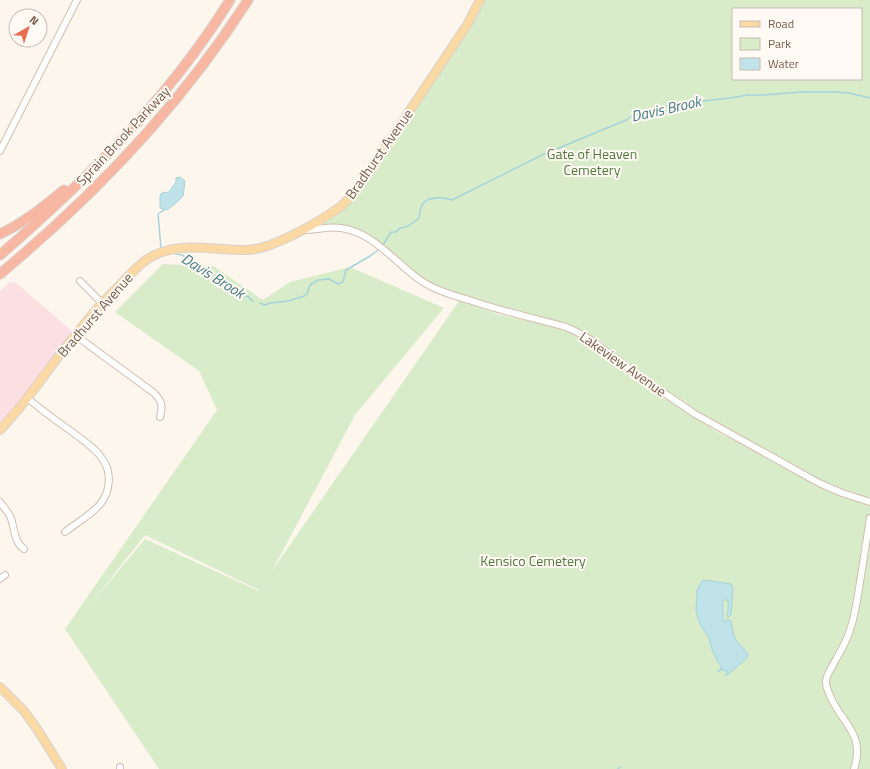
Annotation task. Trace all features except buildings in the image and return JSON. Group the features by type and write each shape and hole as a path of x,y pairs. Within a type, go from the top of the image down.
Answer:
{"highway":[{"name":"Sprain Brook Parkway","path":"0,255 40,220 99,164 135,126 195,52 230,0"},
{"name":"Sprain Brook Parkway","path":"0,274 45,235 109,175 144,138 200,69 248,0"},
{"path":"0,234 26,220 99,164"}],"main road":[{"name":"Bradhurst Avenue","path":"0,430 102,303 147,260 172,249 185,247 240,250 257,249 271,245 303,230 340,207 354,192 467,25 480,0"},
{"path":"0,687 24,711 62,769"}],"street":[{"path":"0,152 77,0"},
{"name":"Lakeview Avenue","path":"303,230 334,227 350,229 370,239 416,277 432,287 491,308 575,330 696,414 819,483 842,493 870,502"},
{"path":"80,281 102,303"},
{"path":"75,335 154,393 161,403 160,417"},
{"path":"27,398 99,453 108,468 108,486 105,496 100,504 65,532"},
{"path":"0,502 9,515 13,524 16,538 24,549"},
{"path":"854,769 857,756 856,744 851,730 828,693 826,679 850,630 870,518"}],"shaded area":[{"path":"10,282 17,284 73,332 0,424 0,291"}],"green space":[{"name":"Gate of Heaven Cemetery","path":"484,0 870,0 870,497 868,498 822,481 695,410 686,402 680,400 606,348 601,341 595,340 573,326 479,301 437,287 424,280 364,233 345,226 318,227 317,225 340,212 361,188"},
{"name":"Kensico Cemetery","path":"163,264 213,266 263,300 290,282 350,267 444,308 355,415 272,571 459,301 501,315 555,327 573,333 598,355 714,430 834,493 870,504 870,769 159,769 65,629 217,410 199,371 115,312","holes":["145,535 259,590 145,539 88,607"]}],"water":[{"path":"180,177 185,181 183,196 167,210 160,208 160,195 162,193 169,192 176,182 176,178"},
{"path":"704,580 731,584 733,587 731,615 728,617 727,615 728,600 724,600 723,621 725,622 727,619 731,621 736,640 746,651 748,656 726,676 725,675 727,672 726,670 723,671 713,652 708,636 698,619 696,609 697,590"}],"waterway":[{"name":"Davis Brook","path":"383,245 391,232 396,232 400,228 408,226 419,218 420,210 424,202 431,199 440,198 452,200 542,155 626,120 635,114 676,104 748,95 835,92 849,93 870,98"},
{"name":"Davis Brook","path":"161,248 158,214 164,210"},
{"name":"Davis Brook","path":"260,303 265,305 288,301 304,296 307,294 310,285 318,280 329,279 338,284 343,282 346,270 378,250"},
{"name":"Davis Brook","path":"172,253 182,255 230,285 232,291 249,297 253,301"},
{"path":"718,671 722,669"}]}
